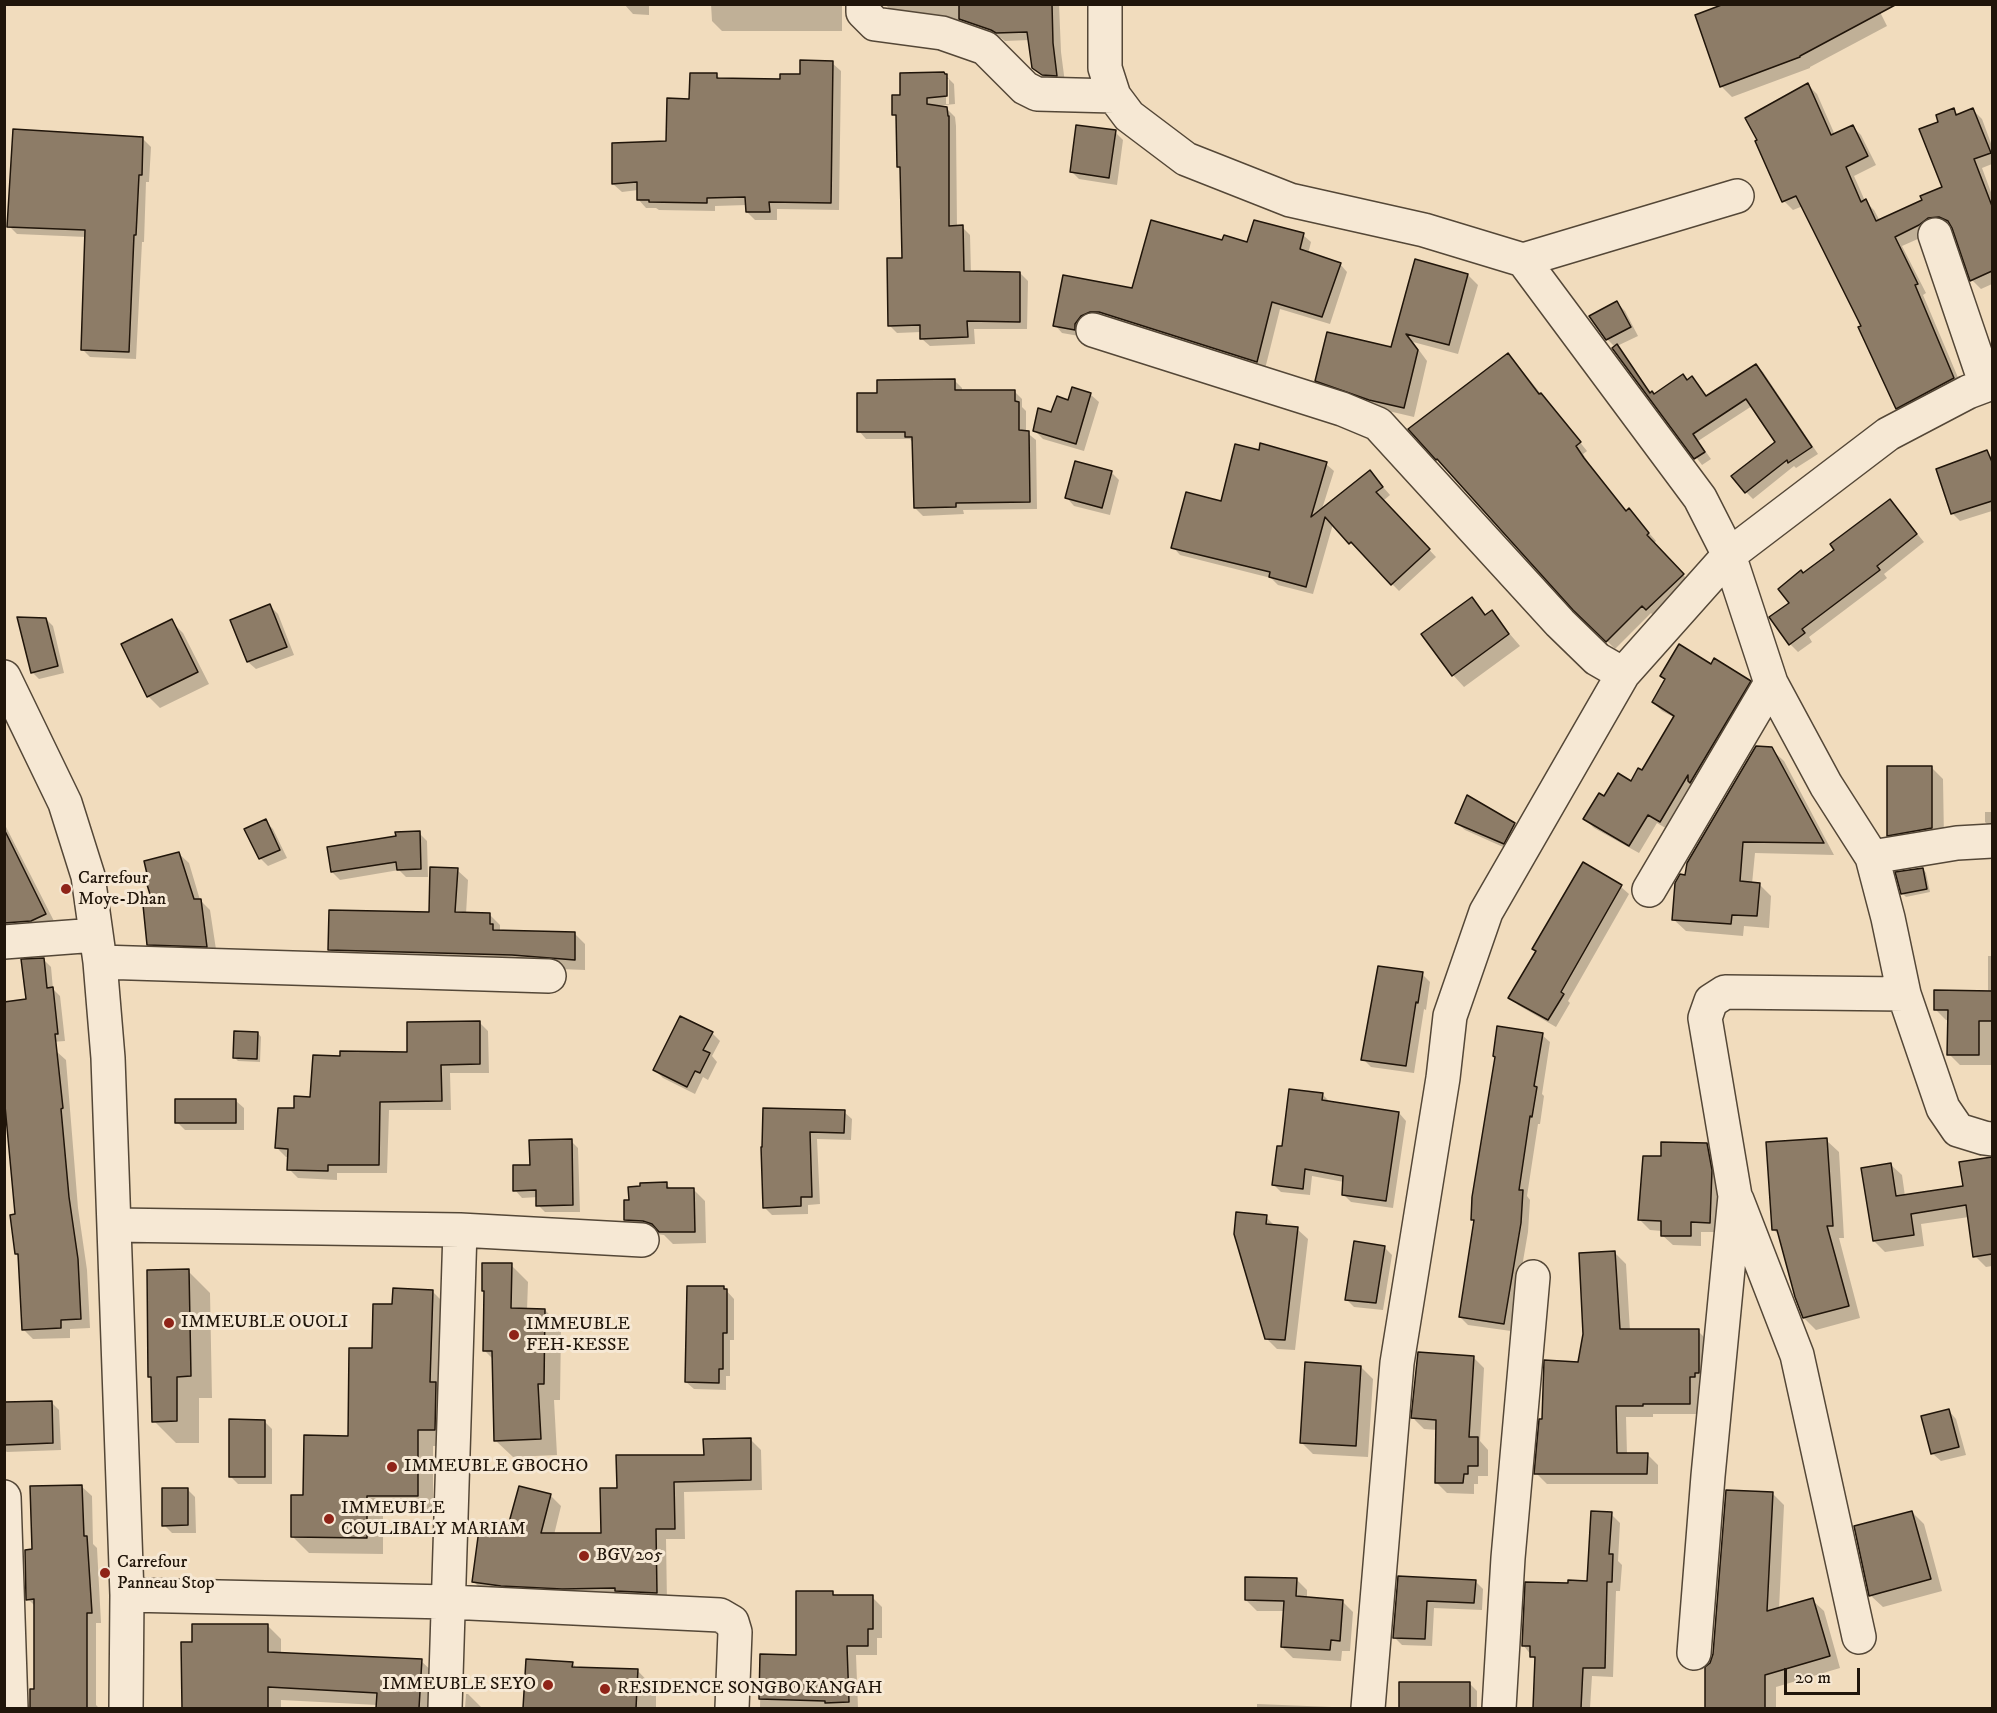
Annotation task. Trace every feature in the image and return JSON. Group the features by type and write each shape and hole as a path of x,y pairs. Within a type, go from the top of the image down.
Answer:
{"street":[{"path":"863,4 863,12 875,24 942,33 985,48 1024,88 1037,94 1114,96"},
{"path":"1105,4 1105,68 1114,96 1129,116 1186,159 1290,200 1424,230 1523,260 1737,196"},
{"path":"1368,1708 1397,1363 1443,1078 1450,1016 1486,912 1623,674 1729,555 1888,434 1968,392 1989,384 1935,236"},
{"path":"1523,260 1700,498 1729,555 1771,683 1826,786 1872,857 1904,994 1943,1108 1958,1130 1992,1139"},
{"path":"1093,330 1342,409 1378,424 1560,622 1597,659 1623,674"},
{"path":"4,676 65,803 88,876 98,948 108,1058 127,1595 126,1708"},
{"path":"1649,890 1771,683"},
{"path":"1872,857 1957,843 1992,841"},
{"path":"4,942 549,976"},
{"path":"1859,1636 1797,1355 1735,1196 1705,1018 1711,1001 1725,993 1904,994"},
{"path":"1694,1653 1707,1476 1735,1196"},
{"path":"114,1225 460,1230 642,1240"},
{"path":"445,1708 460,1230"},
{"path":"1499,1708 1508,1558 1533,1277"},
{"path":"4,1497 11,1708"},
{"path":"127,1595 449,1602 720,1615 732,1622 735,1632 732,1708"}],"building":[{"path":"959,4 1052,4 1057,76 1042,75 1032,68 1027,32 996,33 959,19"},
{"path":"1724,4 1897,4 1800,57 1720,87 1695,15"},
{"path":"800,60 833,61 831,203 769,202 770,212 746,212 745,197 707,198 707,203 649,202 649,200 637,200 637,182 612,184 612,143 666,141 667,98 689,99 690,73 717,73 717,78 780,79 780,74 800,74"},
{"path":"944,72 947,74 947,96 927,98 927,104 947,107 949,116 949,226 963,225 964,271 1020,272 1020,322 967,321 968,337 920,339 920,325 888,326 887,258 902,258 900,167 897,167 896,115 892,115 892,95 900,95 900,73"},
{"path":"1808,83 1831,135 1853,125 1868,156 1846,167 1861,202 1866,199 1876,221 1922,200 1920,196 1942,187 1919,129 1938,122 1936,115 1954,108 1956,115 1973,108 1991,153 1974,159 1992,206 1992,271 1970,281 1952,228 1948,221 1939,217 1928,218 1895,237 1918,284 1915,285 1954,378 1896,409 1858,327 1861,326 1796,196 1782,202 1755,141 1757,140 1745,118"},
{"path":"1076,125 1116,130 1109,178 1070,172"},
{"path":"13,129 143,137 142,175 139,175 136,235 134,235 129,352 81,350 85,230 7,227"},
{"path":"1151,220 1222,240 1224,235 1247,242 1254,220 1304,233 1300,249 1341,263 1322,317 1272,302 1257,362 1099,312 1090,312 1081,316 1075,324 1075,330 1053,326 1063,275 1132,288"},
{"path":"1415,259 1468,274 1449,345 1406,334 1418,350 1404,408 1369,400 1315,381 1327,332 1391,347"},
{"path":"1617,301 1631,327 1606,340 1589,316"},
{"path":"1617,344 1650,393 1652,391 1654,394 1683,374 1687,380 1692,376 1706,396 1756,364 1812,447 1788,463 1787,460 1745,493 1731,476 1775,442 1746,399 1693,434 1705,452 1694,459 1612,348"},
{"path":"1508,353 1539,394 1541,393 1581,442 1576,446 1626,511 1629,508 1649,533 1647,535 1684,574 1646,610 1642,606 1606,642 1573,610 1408,429"},
{"path":"955,379 955,390 1015,390 1015,401 1019,402 1019,430 1029,431 1030,502 956,503 956,507 914,508 912,437 905,437 905,432 857,432 857,393 877,393 877,380"},
{"path":"1072,387 1091,393 1076,444 1033,431 1038,408 1051,412 1057,396 1068,400"},
{"path":"1260,443 1327,462 1311,517 1370,470 1383,487 1376,492 1430,549 1391,585 1325,517 1306,587 1269,577 1270,572 1171,548 1186,492 1221,501 1235,444 1259,450"},
{"path":"1987,450 1992,462 1992,501 1951,514 1936,469"},
{"path":"1075,461 1112,471 1102,508 1065,498"},
{"path":"1890,499 1917,534 1877,566 1880,570 1802,629 1805,633 1789,645 1769,617 1789,603 1778,589 1801,570 1803,573 1834,550 1830,544"},
{"path":"1472,597 1485,615 1492,610 1509,634 1452,676 1421,634"},
{"path":"270,604 287,647 247,662 230,620"},
{"path":"17,617 46,618 58,666 31,673"},
{"path":"172,619 198,672 147,697 121,644"},
{"path":"1679,644 1711,664 1714,658 1751,681 1690,783 1688,775 1660,822 1648,815 1629,846 1583,819 1599,793 1604,796 1618,773 1631,781 1638,768 1642,770 1674,716 1652,702 1665,679 1660,676"},
{"path":"1756,746 1772,747 1824,843 1743,842 1740,881 1760,883 1757,916 1732,915 1731,924 1672,920 1675,883 1680,874 1685,875 1687,863"},
{"path":"1887,766 1932,766 1932,828 1887,836"},
{"path":"1467,795 1515,823 1504,844 1455,823"},
{"path":"266,819 280,850 259,859 244,829"},
{"path":"4,829 46,914 31,921 4,923"},
{"path":"420,831 421,869 397,870 396,862 331,872 327,847 396,836 395,832"},
{"path":"179,852 194,899 201,899 207,947 147,945 143,905 153,904 144,875 147,874 144,861"},
{"path":"1583,862 1622,885 1561,992 1564,994 1548,1020 1508,998 1536,951 1532,949"},
{"path":"430,867 458,868 455,912 490,913 490,924 493,924 493,930 575,932 575,960 512,955 328,950 329,910 429,912"},
{"path":"1923,868 1927,889 1901,894 1895,872"},
{"path":"44,958 47,988 53,987 58,1034 55,1034 63,1108 61,1109 69,1197 78,1259 81,1319 61,1320 61,1328 22,1330 18,1254 15,1254 10,1215 15,1214 4,1095 4,1002 26,999 21,959"},
{"path":"1378,966 1423,972 1406,1066 1361,1060"},
{"path":"1934,990 1992,991 1992,1021 1979,1021 1979,1055 1947,1055 1948,1010 1934,1010"},
{"path":"680,1016 713,1032 703,1050 710,1053 700,1073 695,1071 687,1087 653,1070"},
{"path":"480,1021 480,1064 441,1065 442,1101 380,1102 379,1165 328,1165 328,1171 287,1170 288,1149 275,1148 278,1108 294,1108 294,1096 310,1097 313,1055 340,1056 340,1051 407,1052 407,1022"},
{"path":"1497,1026 1543,1033 1534,1086 1537,1087 1532,1117 1530,1116 1519,1190 1523,1190 1521,1223 1504,1324 1459,1317 1474,1220 1471,1220 1472,1197 1495,1057 1493,1056"},
{"path":"234,1031 258,1032 257,1059 233,1058"},
{"path":"1289,1089 1323,1093 1322,1100 1399,1112 1386,1201 1342,1195 1343,1176 1305,1169 1303,1189 1272,1185 1277,1146 1282,1146"},
{"path":"175,1099 236,1099 236,1123 175,1123"},
{"path":"763,1108 845,1110 844,1133 810,1132 812,1197 801,1197 801,1206 763,1208 761,1147"},
{"path":"1827,1138 1833,1226 1827,1226 1849,1306 1803,1318 1777,1230 1772,1230 1766,1142"},
{"path":"572,1139 573,1205 536,1206 536,1190 513,1191 513,1165 530,1165 529,1140"},
{"path":"1661,1142 1707,1143 1712,1170 1710,1223 1691,1222 1691,1236 1661,1236 1661,1221 1638,1220 1643,1156 1661,1156"},
{"path":"1992,1157 1992,1254 1973,1257 1966,1205 1911,1214 1914,1235 1873,1241 1861,1168 1891,1163 1896,1196 1963,1186 1959,1162"},
{"path":"667,1182 667,1188 694,1188 695,1232 659,1232 652,1224 624,1220 624,1200 629,1200 628,1187 640,1186 640,1183"},
{"path":"1236,1212 1267,1215 1266,1224 1298,1227 1285,1340 1265,1339 1234,1234"},
{"path":"1354,1241 1385,1246 1376,1303 1345,1300"},
{"path":"1615,1251 1620,1329 1699,1329 1699,1373 1695,1373 1695,1377 1690,1377 1690,1404 1616,1406 1617,1453 1648,1453 1647,1474 1534,1474 1539,1419 1542,1419 1544,1360 1578,1362 1583,1334 1579,1253"},
{"path":"482,1263 512,1263 511,1308 545,1309 544,1384 538,1384 541,1439 494,1441 492,1351 483,1351"},
{"name":"IMMEUBLE OUOLI","path":"189,1269 191,1376 177,1377 177,1421 152,1422 151,1377 148,1377 147,1270"},
{"path":"687,1286 724,1286 724,1289 727,1289 727,1333 723,1333 723,1369 719,1369 719,1383 685,1382"},
{"path":"393,1288 433,1290 430,1382 436,1382 435,1430 418,1430 418,1496 367,1496 367,1538 291,1537 291,1495 303,1495 304,1435 348,1436 349,1348 372,1348 373,1304 392,1304"},
{"path":"1418,1352 1474,1356 1469,1437 1478,1437 1478,1466 1468,1466 1468,1474 1464,1474 1463,1483 1435,1483 1436,1420 1411,1418"},
{"path":"1305,1362 1361,1366 1356,1446 1300,1443"},
{"path":"52,1401 53,1443 4,1445 4,1402"},
{"path":"1949,1409 1959,1447 1931,1454 1921,1416"},
{"path":"229,1419 265,1420 265,1477 229,1477"},
{"path":"751,1438 751,1480 674,1482 675,1529 656,1529 657,1593 615,1591 615,1588 562,1589 472,1582 480,1522 508,1526 519,1486 551,1494 541,1533 601,1533 600,1488 617,1488 616,1455 704,1455 703,1439"},
{"path":"82,1485 84,1536 87,1536 92,1613 87,1613 87,1708 30,1708 30,1689 34,1689 34,1599 26,1600 25,1550 32,1549 30,1486"},
{"path":"162,1488 188,1488 188,1525 162,1526"},
{"path":"1726,1490 1773,1492 1767,1611 1813,1598 1830,1656 1765,1675 1765,1708 1705,1708 1705,1667 1710,1663 1713,1654"},
{"path":"1591,1511 1612,1512 1609,1554 1613,1554 1612,1582 1607,1582 1605,1668 1583,1668 1581,1708 1533,1708 1535,1657 1530,1657 1530,1646 1522,1646 1525,1582 1587,1581"},
{"path":"1912,1511 1931,1579 1869,1596 1854,1526"},
{"path":"1398,1576 1476,1580 1474,1603 1427,1601 1425,1639 1393,1638"},
{"path":"1245,1577 1297,1578 1296,1596 1343,1600 1340,1641 1331,1640 1330,1650 1281,1647 1284,1601 1245,1600"},
{"path":"796,1591 833,1591 833,1595 873,1595 873,1629 868,1629 868,1646 847,1646 849,1702 759,1699 760,1654 796,1655"},
{"path":"192,1624 268,1624 268,1652 422,1659 419,1708 376,1708 377,1693 268,1687 268,1708 182,1708 181,1642 192,1642"},
{"path":"526,1659 573,1662 572,1667 638,1669 636,1708 523,1708"},
{"path":"1399,1682 1470,1682 1470,1708 1399,1708"}],"place":[{"name":"Carrefour Moye-Dhan","path":"66,889"},
{"name":"IMMEUBLE OUOLI","path":"169,1323"},
{"name":"IMMEUBLE FEH-KESSE","path":"514,1335"},
{"name":"IMMEUBLE GBOCHO","path":"392,1467"},
{"name":"IMMEUBLE COULIBALY MARIAM","path":"329,1519"},
{"name":"BGV 205","path":"584,1556"},
{"name":"Carrefour Panneau Stop","path":"105,1573"},
{"name":"IMMEUBLE SEYO","path":"548,1685"},
{"name":"RESIDENCE SONGBO KANGAH","path":"605,1689"}]}
